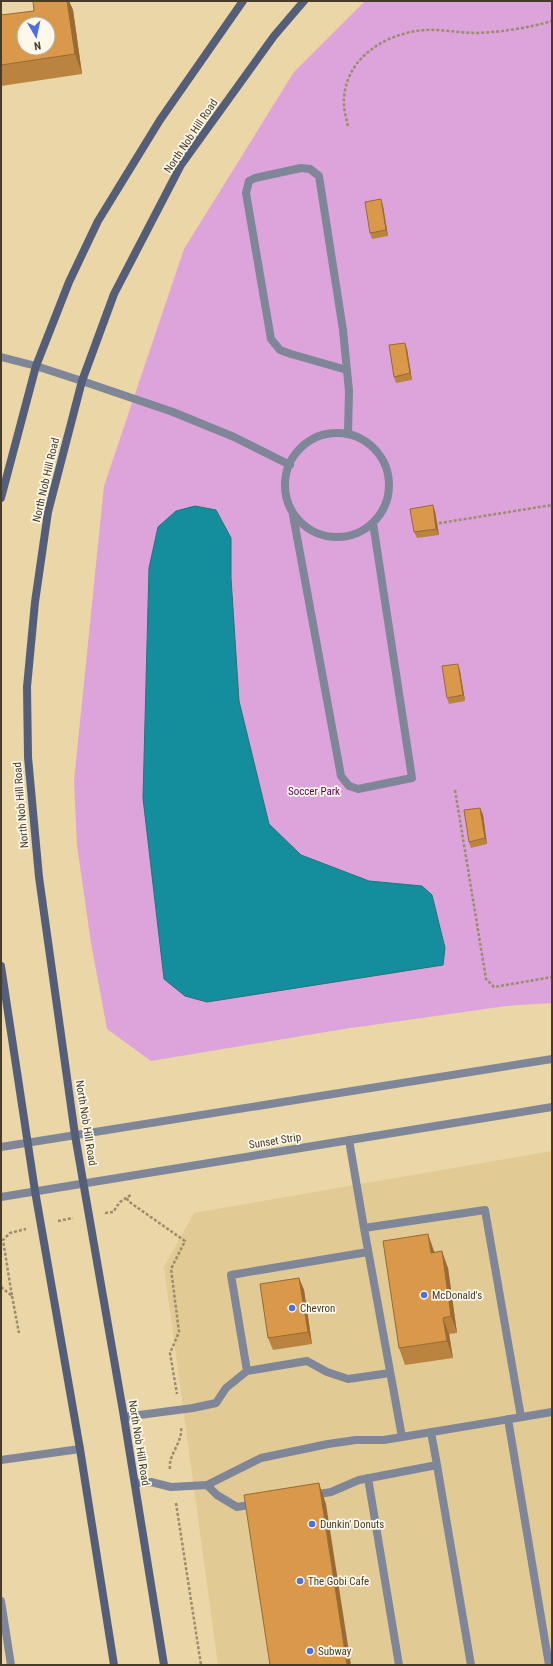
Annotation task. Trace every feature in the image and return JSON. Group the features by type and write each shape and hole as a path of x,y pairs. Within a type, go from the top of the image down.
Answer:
{"main road":[{"path":"1,498 36,366 69,282 98,222 160,120 244,1"},
{"name":"North Nob Hill Road","path":"164,1665 135,1482 75,1135 39,877 28,757 27,687 35,602 48,512 82,381 114,294 182,165 274,36 304,1"},
{"path":"1,966 27,1143 80,1449 114,1665"}],"street":[{"path":"347,370 280,350 271,339 246,193 249,181 255,178 301,168 310,169 319,176 343,330 347,370 349,391 348,434"},
{"path":"1,357 36,366 173,412 234,437 290,465"},
{"path":"293,515 308,529 327,537 348,537 366,529 381,515 389,496 389,475 381,456 367,442 348,434 327,434 308,442 293,456 286,475 285,496 293,515 341,776 349,786 358,789 412,778 373,523"},
{"path":"1,1147 552,1059"},
{"name":"Sunset Strip","path":"1,1197 552,1107"},
{"path":"349,1140 402,1437"},
{"path":"364,1228 485,1210 521,1417"},
{"path":"247,1371 231,1275 368,1252"},
{"path":"124,1417 193,1408 216,1403 226,1388 247,1371 307,1362 327,1372 348,1379 390,1373"},
{"path":"135,1482 151,1482 171,1486 207,1485 261,1458 328,1444 356,1440 384,1440 552,1412"},
{"path":"508,1419 550,1665"},
{"path":"432,1432 471,1665"},
{"path":"1,1460 80,1449"},
{"path":"307,1496 331,1492 359,1480 437,1465"},
{"path":"368,1478 399,1665"},
{"path":"207,1485 217,1495 238,1507 261,1504"},
{"path":"1,1601 11,1665"}],"path":[{"path":"348,126 344,100 346,84 351,72 360,60 380,43 392,37 420,31 476,33 504,31 552,21"},
{"path":"428,525 552,505"},
{"path":"454,790 486,979 494,987 552,977"},
{"path":"18,1333 2,1239 10,1233 41,1225 113,1212 120,1202 127,1198"},
{"path":"1,1253 5,1252"},
{"path":"1,1287 12,1296"}],"shaded area":[{"path":"552,1151 552,1665 218,1665 164,1267 194,1213"}],"green space":[{"name":"Soccer Park","path":"365,1 552,1 552,1003 506,1006 344,1029 151,1061 107,1029 91,943 77,845 74,781 104,486 184,249 294,72"}],"water":[{"path":"195,506 216,510 231,538 231,578 239,701 269,824 301,855 369,881 422,886 432,895 445,948 443,965 207,1002 185,996 164,979 143,798 149,568 158,527 176,511"}],"building":[{"path":"33,1 67,1 75,54 1,65 1,15 34,11"},
{"path":"381,199 386,230 370,233 365,202"},
{"path":"405,343 410,373 394,377 389,345"},
{"path":"433,505 436,529 414,532 410,509"},
{"path":"458,664 463,695 447,698 442,666"},
{"path":"480,808 485,838 469,842 464,810"},
{"path":"428,1234 431,1253 442,1251 451,1316 443,1318 447,1341 399,1348 383,1241"},
{"path":"299,1278 308,1332 268,1338 260,1284"},
{"path":"319,1483 347,1665 270,1665 244,1495"}],"place":[{"name":"McDonald's","path":"424,1295"},
{"name":"Chevron","path":"292,1308"},
{"name":"Dunkin' Donuts","path":"312,1524"},
{"name":"The Gobi Cafe","path":"300,1581"},
{"name":"Subway","path":"310,1651"}]}
